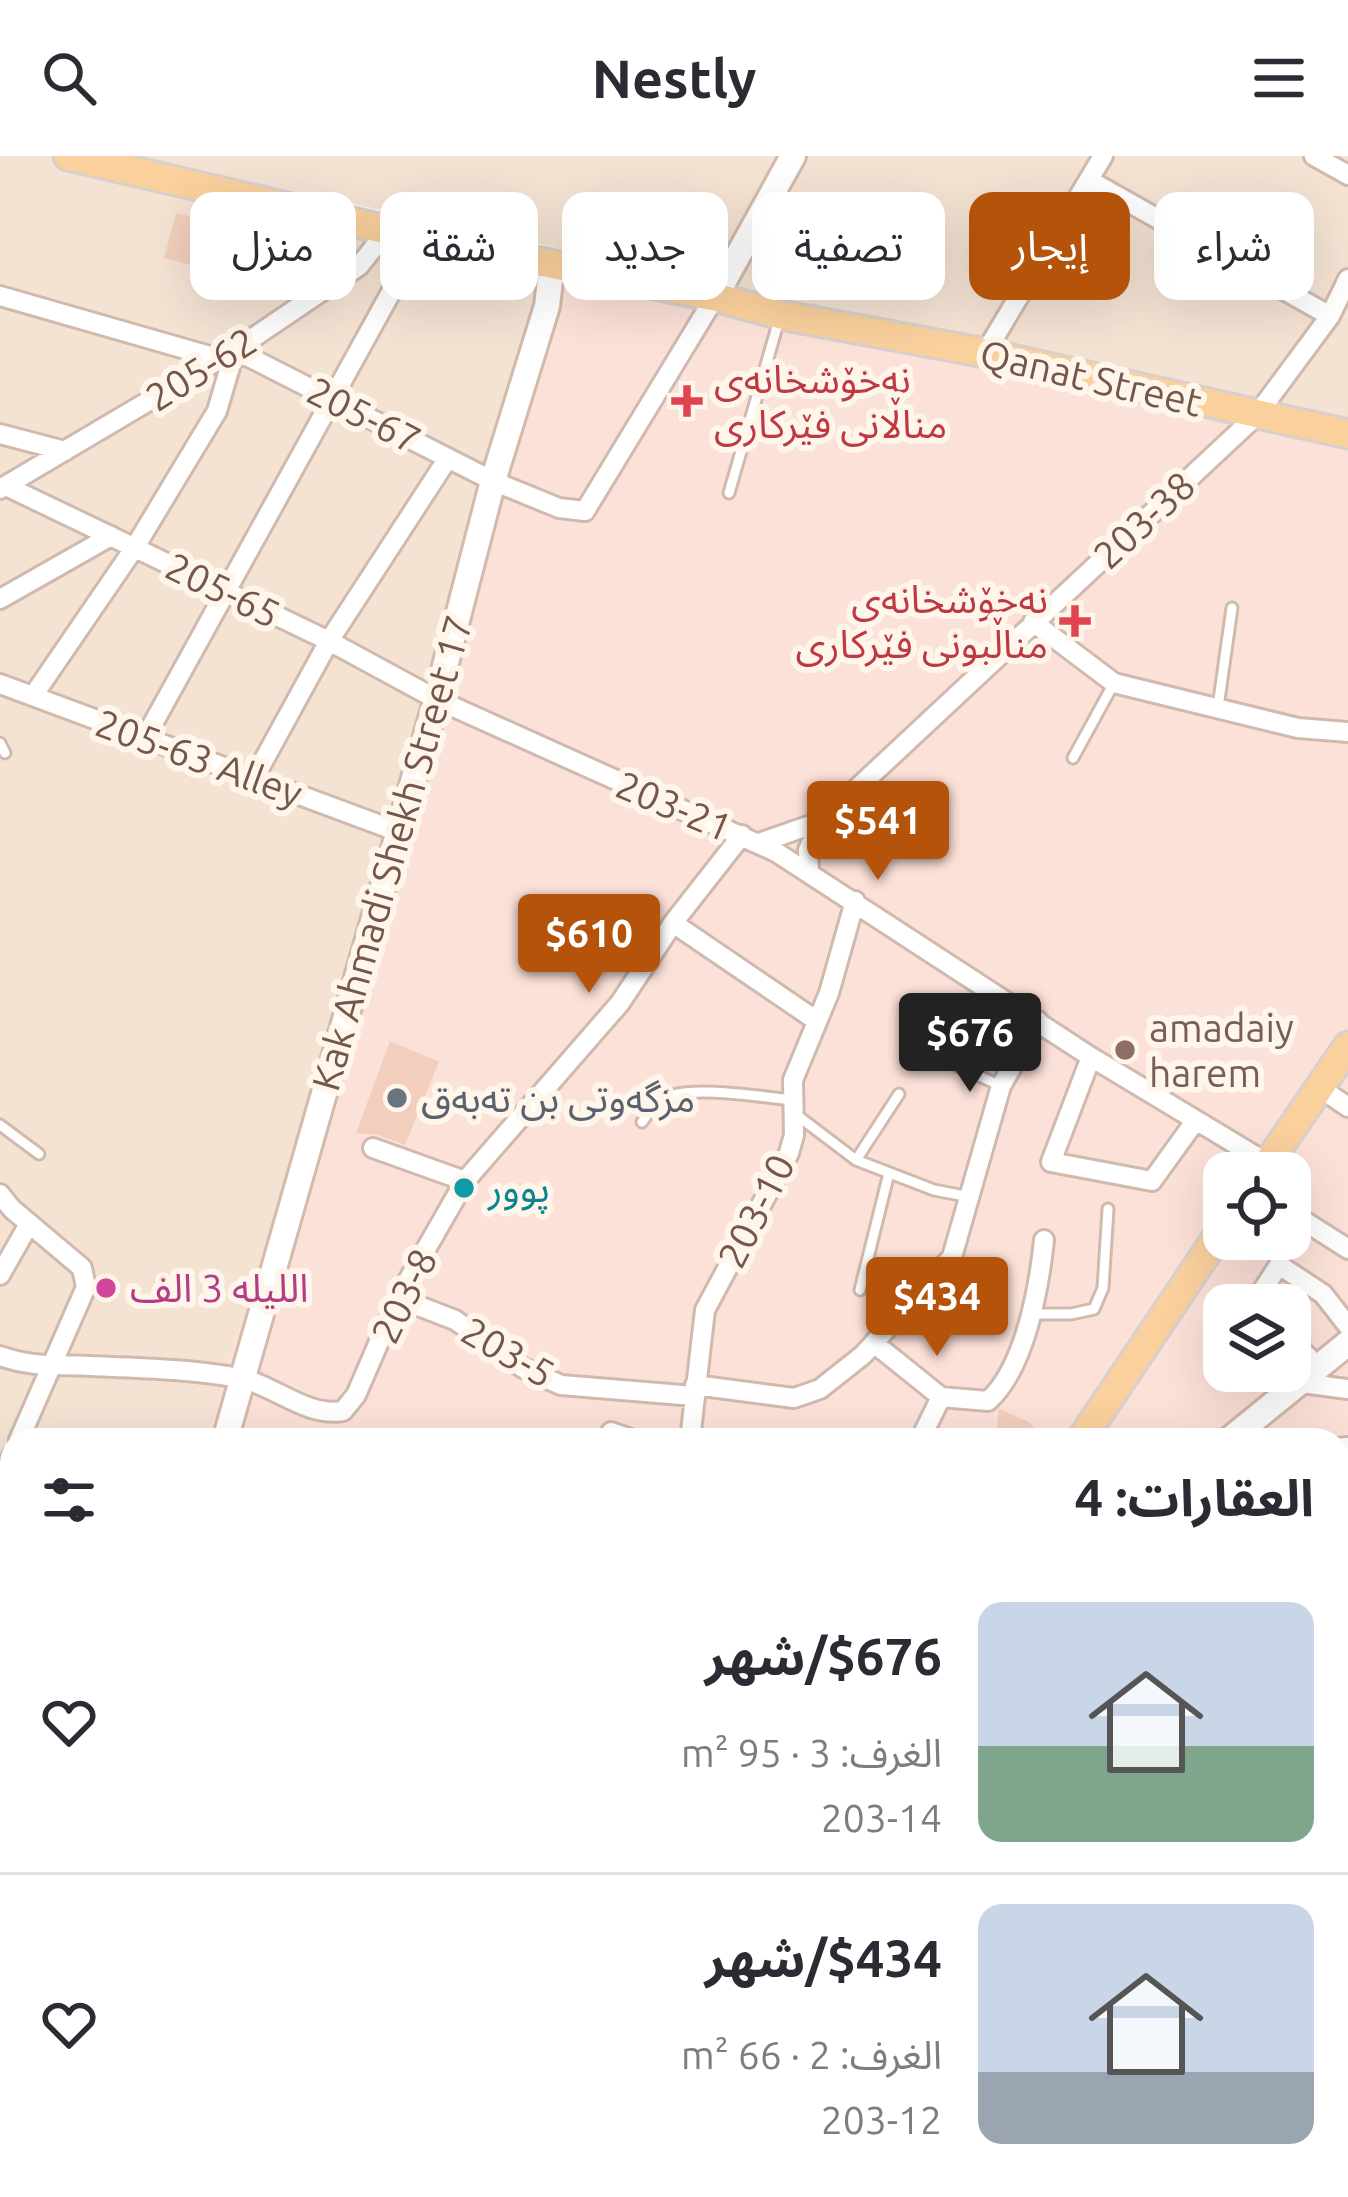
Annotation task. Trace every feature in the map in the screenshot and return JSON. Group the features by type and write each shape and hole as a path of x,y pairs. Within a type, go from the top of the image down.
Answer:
{"main road":[{"name":"Qanat Street","path":"68,156 156,167 380,228"},
{"path":"728,274 793,156"},
{"name":"Qanat Street","path":"538,261 562,266"},
{"name":"Kak Ahmadi Shekh Street 17","path":"229,1428 547,306 552,264"},
{"name":"Qanat Street","path":"726,300 1348,434"},
{"path":"1275,1152 1348,1046"},
{"path":"1090,1428 1203,1258"},
{"path":"1311,1374 1348,1343"},
{"path":"1244,1428 1290,1392"}],"street":[{"path":"985,353 1103,156"},
{"path":"1314,156 1348,175"},
{"path":"1089,180 1330,316"},
{"name":"205-62","path":"3,488 227,354 359,266 380,240"},
{"name":"203-38","path":"750,839 822,821 1256,416 1330,316 1348,279"},
{"name":"205-67","path":"0,296 227,354 332,399 494,481 559,508 585,512 713,300"},
{"path":"146,738 387,300"},
{"path":"33,696 135,547 217,411 227,354"},
{"path":"0,434 64,451"},
{"path":"254,778 329,640 448,458"},
{"name":"205-65","path":"3,488 329,640 436,699"},
{"path":"0,599 111,536"},
{"path":"1033,622 1114,683 1298,728 1348,732"},
{"name":"205-63 Alley","path":"0,683 399,832"},
{"name":"203-21","path":"436,699 750,839 808,871 1241,1152"},
{"path":"808,871 811,839 822,821"},
{"name":"203-8","path":"244,1379 325,1414 343,1411 365,1376 398,1298 465,1180 620,1003 673,923 750,839"},
{"name":"203-10","path":"691,1428 706,1310 784,1165 794,1136 793,1080 829,993 856,901"},
{"path":"673,923 817,1021"},
{"name":"203-5","path":"398,1298 455,1320 523,1368 561,1385 809,1396 875,1344 952,1257 1000,1086 1038,1021"},
{"path":"1091,1057 1051,1162 1152,1181 1196,1120"},
{"path":"1320,1088 1348,1107"},
{"path":"373,1148 465,1180"},
{"path":"0,1194 82,1268 85,1277 86,1287 24,1428"},
{"path":"0,1274 29,1224"},
{"path":"1311,1226 1348,1249"},
{"path":"875,1344 940,1396 988,1400 1003,1387 1032,1314 1044,1240"},
{"path":"1266,1284 1280,1260"},
{"path":"1279,1265 1323,1294 1348,1326"},
{"path":"0,1356 36,1367 144,1368 244,1379"},
{"path":"1311,1384 1348,1389"},
{"path":"925,1428 940,1396"}],"lane":[{"path":"729,493 781,315"},
{"path":"1218,707 1232,608"},
{"path":"1073,758 1114,683"},
{"path":"944,1060 1000,1086"},
{"path":"641,1122 656,1103 670,1095 701,1093 794,1106 856,1160 934,1190 970,1197"},
{"path":"856,1160 899,1094"},
{"path":"0,1125 39,1154"},
{"path":"860,1290 890,1173"},
{"path":"1032,1314 1094,1309 1103,1288 1108,1209"},
{"path":"1311,1354 1321,1364"}],"shaded area":[{"path":"0,156 101,156 251,192 190,192 190,300 356,300 356,217 380,223 380,300 538,300 538,261 552,264 228,1428 0,1428"},
{"path":"131,156 1348,156 1348,418 985,353 728,300 728,192 562,192 562,249 538,243 538,192 380,192 380,209 356,204 356,192 299,192"},
{"path":"552,264 562,266 562,300 727,300 985,353 1348,417 1348,1051 1279,1152 1203,1152 1206,1260 1091,1428 211,1428 223,1376 399,832"},
{"path":"1348,1056 1348,1428 1094,1428 1210,1260 1311,1260 1311,1152 1282,1152"}],"building":[{"path":"176,213 190,216 190,265 164,258"},
{"name":"مزگەوتی بن تەبەق","path":"390,1041 439,1062 405,1145 356,1133"},
{"path":"999,1409 1034,1428 997,1428"}],"place":[{"name":"نەخۆشخانەی مناڵانی فێركاری","path":"687,401"},
{"name":"نەخۆشخانەی مناڵبونی فێرکاری","path":"1075,621"},
{"name":"amadaiy harem","path":"1125,1050"},
{"name":"مزگەوتی بن تەبەق","path":"397,1098"},
{"name":"پوور","path":"464,1188"},
{"name":"الليله 3 الف","path":"106,1288"}]}
